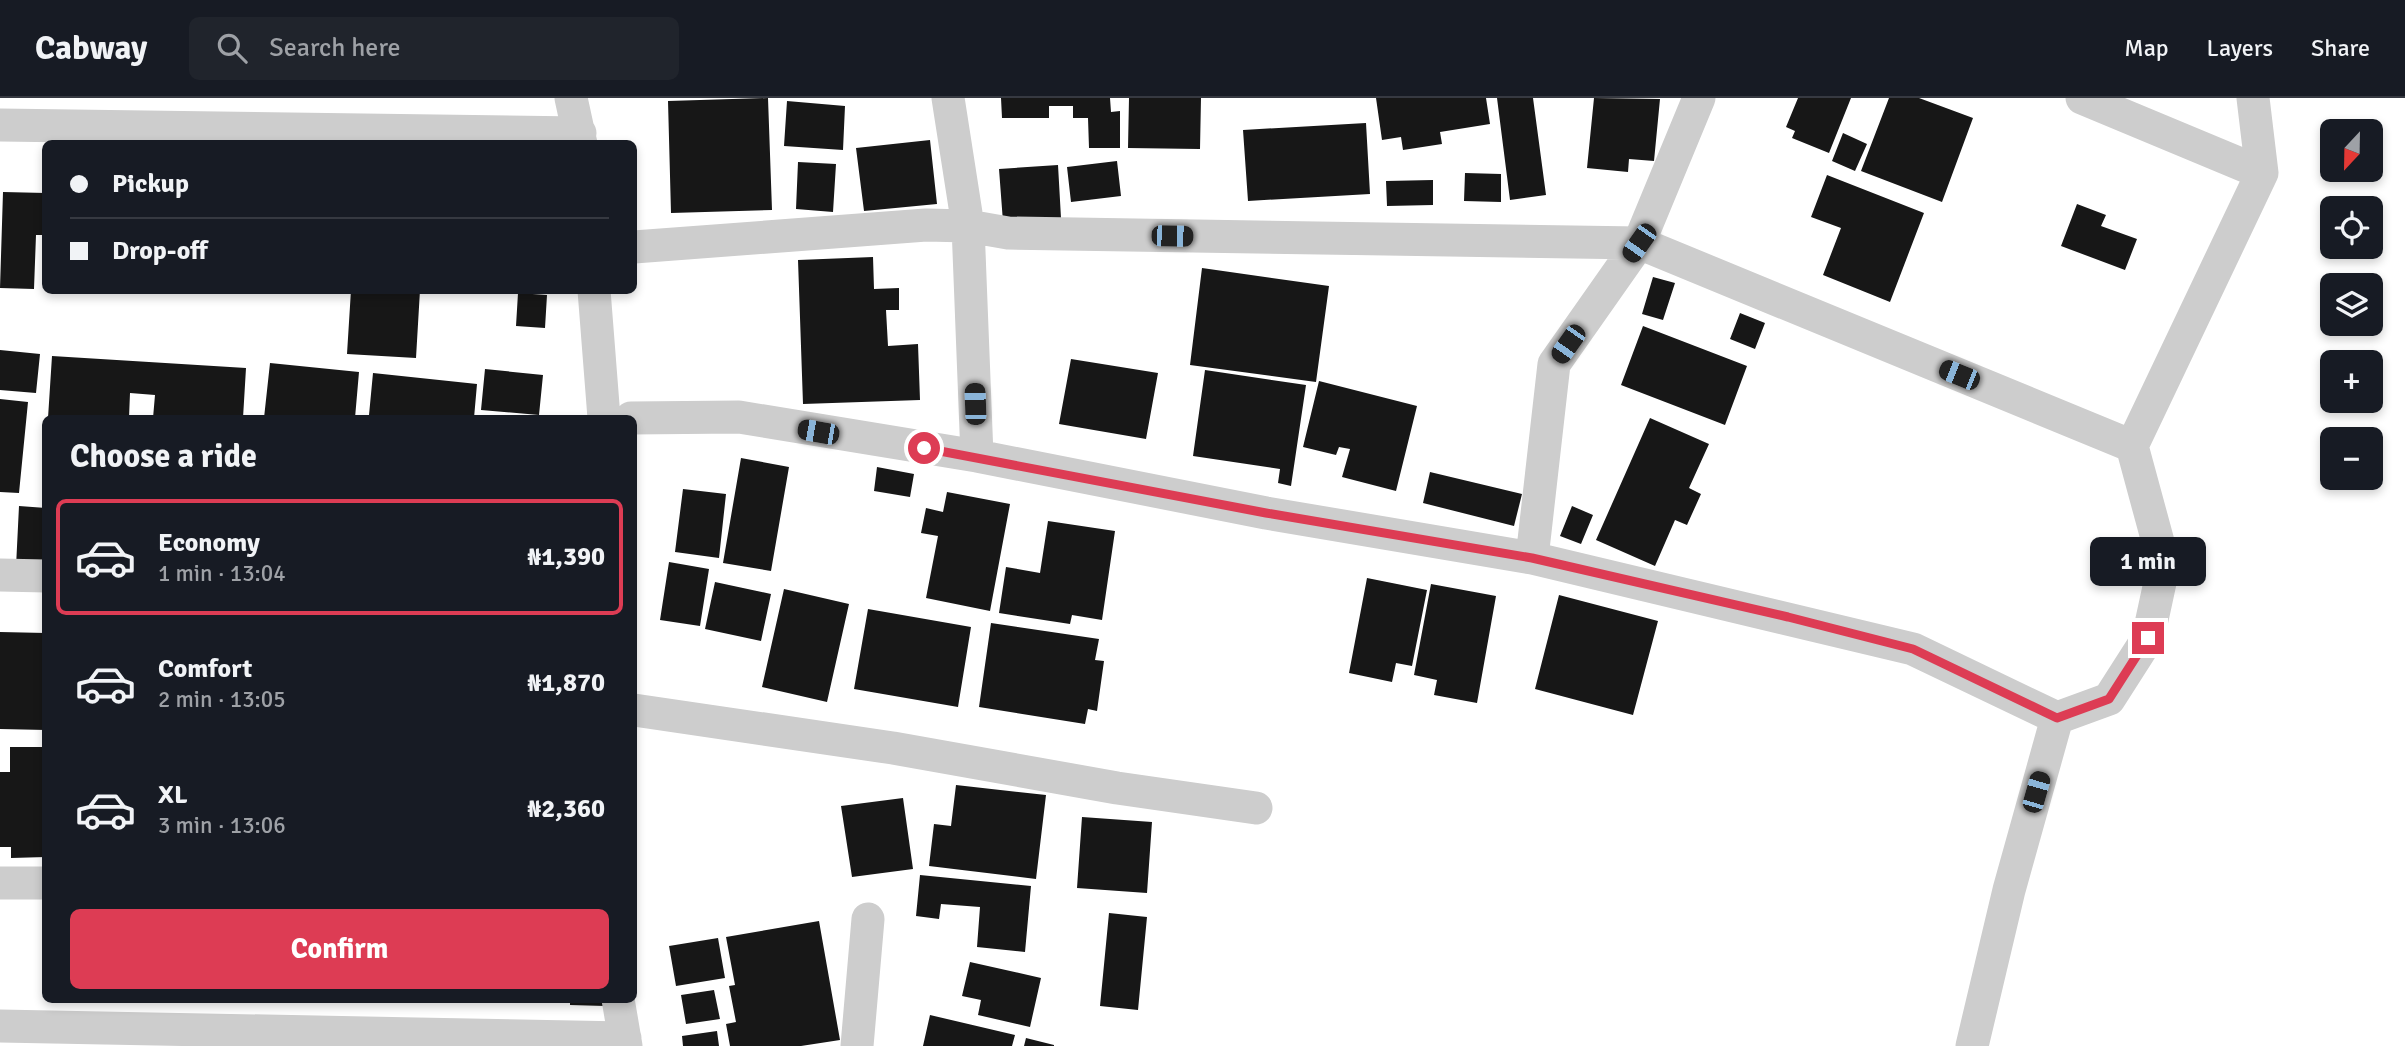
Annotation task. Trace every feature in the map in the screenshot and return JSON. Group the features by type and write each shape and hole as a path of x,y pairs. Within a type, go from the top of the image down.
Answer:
{"street":[{"path":"0,125 580,138 570,98"},
{"path":"948,98 968,226 977,456"},
{"path":"1532,558 1554,365 1639,243 1699,98"},
{"path":"2082,98 2262,173"},
{"path":"637,418 740,418 977,456 1266,513 1532,558 1913,649 2057,718 2109,699 2148,638 2164,564 2132,446 2262,173 2253,98"},
{"path":"637,247 926,225 968,226 1008,233 1639,243 2132,446"},
{"path":"594,294 604,415"},
{"path":"0,575 42,576"},
{"path":"637,710 893,748 1117,788 1256,808"},
{"path":"1972,1046 2009,890 2057,718"},
{"path":"0,883 42,883"},
{"path":"857,1046 869,919"},
{"path":"0,1026 626,1042 619,1003"}],"building":[{"path":"768,98 772,210 671,213 668,101"},
{"path":"1001,98 1110,98 1111,112 1120,111 1120,148 1089,148 1088,118 1073,118 1073,106 1049,106 1049,118 1002,118"},
{"path":"1129,98 1201,98 1200,149 1128,148"},
{"path":"1376,98 1486,98 1490,124 1440,132 1442,144 1403,150 1401,137 1382,140"},
{"path":"1497,98 1533,98 1546,195 1510,200"},
{"path":"1594,98 1660,99 1654,161 1629,159 1628,172 1587,168"},
{"path":"1798,98 1851,98 1829,153 1792,138 1795,131 1786,127"},
{"path":"1889,98 1919,98 1973,118 1942,202 1861,171"},
{"path":"787,101 845,106 843,150 784,146"},
{"path":"1366,123 1370,194 1248,201 1243,130"},
{"path":"1843,133 1867,144 1855,171 1832,161"},
{"path":"930,140 937,204 864,211 856,148"},
{"path":"1117,161 1121,196 1071,202 1067,167"},
{"path":"798,162 836,164 833,212 796,209"},
{"path":"1058,165 1061,218 1003,222 999,169"},
{"path":"1465,173 1501,174 1501,202 1464,201"},
{"path":"1827,175 1924,213 1890,302 1823,275 1841,228 1811,217"},
{"path":"1433,180 1433,205 1387,206 1386,181"},
{"path":"3,192 42,193 42,235 36,235 34,289 0,288"},
{"path":"2077,204 2106,215 2101,226 2137,239 2125,270 2061,246"},
{"path":"873,257 874,289 899,288 899,310 886,310 888,346 918,344 920,400 803,404 798,260"},
{"path":"1202,268 1329,286 1316,382 1190,365"},
{"path":"1653,277 1675,283 1663,320 1642,314"},
{"path":"351,294 420,294 416,358 347,354"},
{"path":"518,294 547,295 545,328 516,326"},
{"path":"1740,313 1765,323 1755,349 1730,339"},
{"path":"1643,326 1747,366 1725,425 1621,385"},
{"path":"0,350 40,354 36,393 0,390"},
{"path":"52,356 246,368 243,415 153,415 155,395 130,393 129,415 48,415"},
{"path":"1071,359 1158,373 1146,439 1059,424"},
{"path":"270,363 359,372 355,415 264,415"},
{"path":"485,369 543,375 539,415 481,410"},
{"path":"1205,370 1306,385 1291,486 1278,483 1280,469 1193,456"},
{"path":"373,373 477,384 474,415 369,415"},
{"path":"1319,381 1417,406 1396,491 1342,477 1350,449 1339,447 1336,455 1303,447"},
{"path":"0,399 28,402 19,493 0,492"},
{"path":"1650,418 1709,444 1689,488 1701,494 1687,525 1675,520 1655,566 1596,540"},
{"path":"741,458 789,467 771,571 723,563"},
{"path":"877,467 914,474 910,497 874,491"},
{"path":"1430,472 1522,494 1514,526 1423,503"},
{"path":"683,489 726,494 719,558 675,552"},
{"path":"947,492 1010,504 990,611 926,598 938,536 921,533 926,508 943,512"},
{"path":"19,506 42,508 42,569 16,567"},
{"path":"1572,506 1593,515 1581,544 1560,536"},
{"path":"1048,521 1115,531 1102,620 1072,615 1070,624 999,613 1006,567 1040,573"},
{"path":"669,562 709,569 700,626 660,620"},
{"path":"1367,578 1427,590 1412,666 1396,663 1392,682 1349,673"},
{"path":"715,582 771,594 761,641 705,629"},
{"path":"1431,584 1496,596 1477,703 1434,695 1437,680 1414,675"},
{"path":"784,589 849,604 827,702 762,687"},
{"path":"1559,595 1658,621 1633,715 1535,689"},
{"path":"868,609 971,627 958,707 854,689"},
{"path":"991,623 1099,639 1095,660 1104,661 1097,711 1088,709 1085,724 979,707"},
{"path":"0,632 42,633 42,730 0,729"},
{"path":"10,747 42,747 42,857 11,858 11,847 0,847 0,772 10,772"},
{"path":"956,785 1046,795 1036,879 929,866 934,824 951,826"},
{"path":"903,798 913,869 852,877 841,806"},
{"path":"1082,817 1152,822 1147,893 1077,888"},
{"path":"920,875 1031,886 1025,952 977,947 980,907 941,904 939,919 916,916"},
{"path":"1109,913 1147,917 1138,1010 1100,1006"},
{"path":"819,921 840,1040 801,1046 730,1046 726,1024 736,1022 729,986 735,985 726,937"},
{"path":"718,938 725,978 676,986 669,946"},
{"path":"970,962 1041,978 1030,1027 978,1015 981,1000 962,996"},
{"path":"714,990 720,1019 686,1024 681,995"},
{"path":"570,1003 605,1003 605,1006"},
{"path":"930,1015 1015,1035 1012,1046 923,1046"},
{"path":"717,1031 719,1046 683,1046 682,1036"},
{"path":"1026,1038 1054,1045 1054,1046 1024,1046"}],"route":[{"path":"924,448 1266,513 1532,558 1788,617 1913,649 2057,718 2109,699 2148,638"}]}
